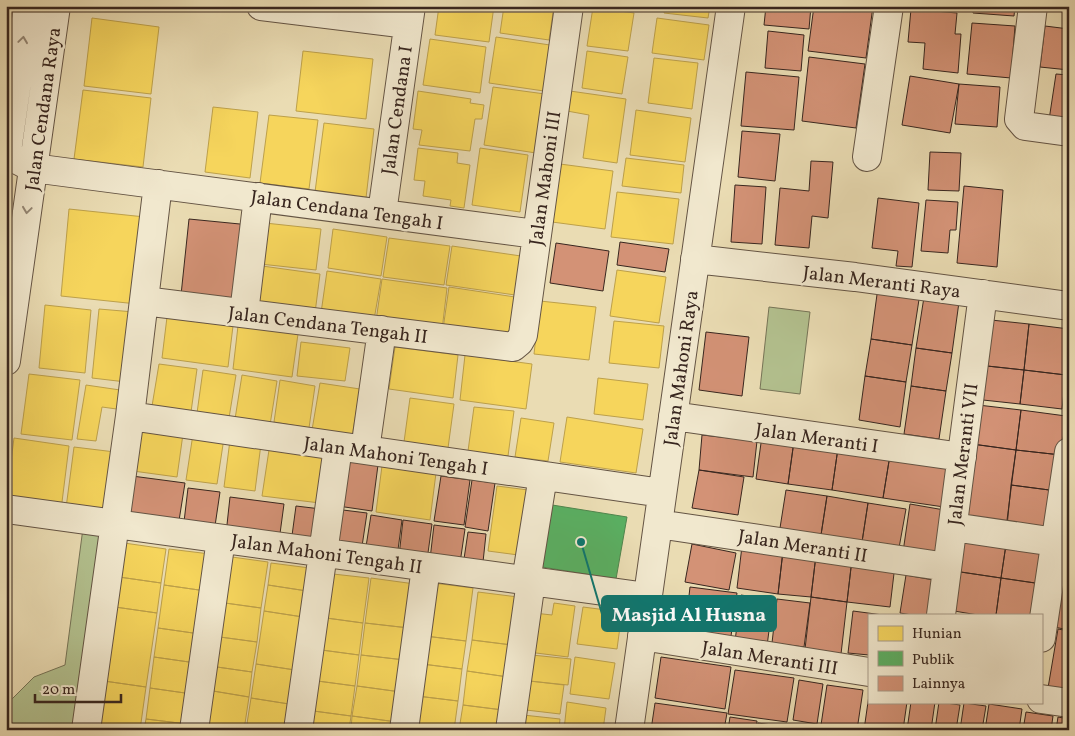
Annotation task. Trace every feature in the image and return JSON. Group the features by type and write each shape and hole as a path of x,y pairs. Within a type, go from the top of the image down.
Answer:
{"street":[{"name":"Jalan Cendana Raya","path":"6,155 28,6"},
{"name":"Jalan Cendana Raya","path":"6,360 56,6"},
{"path":"261,6 409,15"},
{"name":"Jalan Mahoni III","path":"513,347 523,335 569,6"},
{"name":"Jalan Mahoni Raya","path":"629,730 731,6"},
{"path":"867,157 889,6"},
{"path":"1033,6 1018,120 1025,126 1069,132"},
{"name":"Jalan Cendana I","path":"382,214 409,15"},
{"path":"6,155 34,168"},
{"name":"Jalan Cendana Tengah I","path":"34,168 536,234"},
{"path":"86,730 130,416 158,184"},
{"path":"244,313 258,197"},
{"name":"Jalan Meranti Raya","path":"695,259 855,277 1069,306"},
{"name":"Jalan Meranti VII","path":"941,614 983,294"},
{"name":"Jalan Cendana Tengah II","path":"144,301 513,347"},
{"path":"365,450 382,330"},
{"name":"Jalan Mahoni Tengah I","path":"130,416 662,493"},
{"name":"Jalan Meranti I","path":"673,416 962,457"},
{"path":"298,730 338,447"},
{"path":"1042,633 1062,543 1069,452"},
{"path":"510,730 543,476"},
{"name":"Jalan Mahoni Tengah II","path":"6,509 647,597"},
{"name":"Jalan Meranti II","path":"658,524 948,567"},
{"path":"953,527 1062,543"},
{"path":"194,730 221,539"},
{"path":"404,730 426,567"},
{"name":"Jalan Meranti III","path":"642,636 868,672"},
{"path":"1042,699 1069,703"}],"green space":[{"path":"769,307 810,312 800,394 760,389"},
{"path":"83,528 102,531 78,730 6,730 6,705 34,677 65,665"}],"building: Hunian":[{"path":"439,6 494,6 489,42 435,35"},
{"path":"504,6 554,6 549,40 500,33"},
{"path":"665,6 710,6 708,18 664,13"},
{"path":"593,7 634,13 628,51 587,46"},
{"path":"92,18 159,27 151,94 84,86"},
{"path":"657,18 709,25 704,60 652,53"},
{"path":"496,37 550,45 544,91 489,83"},
{"path":"430,39 486,47 480,93 423,85"},
{"path":"303,51 373,59 366,119 296,111"},
{"path":"587,51 628,57 622,94 582,88"},
{"path":"654,58 698,63 692,109 648,103"},
{"path":"493,87 545,94 536,153 484,145"},
{"path":"83,90 151,98 143,167 74,159"},
{"path":"418,91 471,99 470,103 484,105 482,119 475,119 470,151 419,145 422,130 413,129"},
{"path":"570,91 626,99 617,163 583,158 589,115 567,111"},
{"path":"213,107 258,112 250,178 205,172"},
{"path":"636,110 691,118 685,162 630,155"},
{"path":"269,115 318,120 309,189 260,183"},
{"path":"324,123 374,129 366,198 315,192"},
{"path":"418,148 458,153 457,163 470,165 464,208 450,206 451,200 423,196 425,181 414,180"},
{"path":"480,148 528,155 520,212 472,205"},
{"path":"626,158 684,165 681,193 622,186"},
{"path":"560,164 613,171 605,229 552,222"},
{"path":"617,192 679,199 673,244 611,237"},
{"path":"69,209 145,217 137,304 61,296"},
{"path":"265,223 321,229 316,270 260,264"},
{"path":"333,229 387,237 381,276 328,268"},
{"path":"389,238 450,246 444,285 383,277"},
{"path":"452,246 521,256 515,295 446,285"},
{"path":"255,265 320,274 315,313 250,305"},
{"path":"617,270 666,277 659,323 610,316"},
{"path":"327,271 381,279 374,320 321,313"},
{"path":"382,279 447,288 442,330 376,321"},
{"path":"449,287 515,297 509,338 443,329"},
{"path":"540,301 596,307 589,360 534,354"},
{"path":"45,305 91,310 85,373 39,368"},
{"path":"99,309 134,312 126,382 92,378"},
{"path":"167,317 233,326 228,367 162,358"},
{"path":"614,321 664,326 659,368 609,363"},
{"path":"238,326 298,334 292,377 233,369"},
{"path":"301,342 350,348 345,381 297,376"},
{"path":"395,347 458,355 453,398 389,389"},
{"path":"465,355 532,364 526,409 460,400"},
{"path":"159,364 197,369 191,412 152,406"},
{"path":"203,370 236,375 229,418 197,413"},
{"path":"29,374 80,380 72,440 21,434"},
{"path":"242,375 277,381 270,425 235,419"},
{"path":"598,378 648,384 643,420 594,414"},
{"path":"280,380 315,386 309,428 274,422"},
{"path":"320,383 360,389 352,437 312,430"},
{"path":"86,385 127,391 124,410 102,407 96,441 77,439"},
{"path":"410,398 454,404 448,448 404,442"},
{"path":"474,407 514,411 508,456 468,451"},
{"path":"567,417 643,429 636,473 560,462"},
{"path":"521,418 554,423 548,461 515,457"},
{"path":"139,428 183,434 177,477 133,471"},
{"path":"193,434 224,438 217,484 186,480"},
{"path":"14,438 69,446 61,510 6,499"},
{"path":"230,440 261,444 255,491 224,487"},
{"path":"74,447 115,452 107,513 66,508"},
{"path":"269,450 327,458 320,503 262,496"},
{"path":"382,466 436,473 430,520 376,512"},
{"path":"497,486 536,491 526,556 488,551"},
{"path":"124,543 166,549 161,583 119,577"},
{"path":"169,549 210,554 206,591 164,585"},
{"path":"232,557 268,562 261,608 225,603"},
{"path":"271,563 310,568 307,591 268,585"},
{"path":"324,573 369,578 363,623 319,617"},
{"path":"119,577 161,583 157,613 115,607"},
{"path":"371,578 415,584 409,628 365,623"},
{"path":"433,583 473,588 466,641 425,636"},
{"path":"164,585 206,591 200,634 158,628"},
{"path":"268,585 307,591 303,617 264,611"},
{"path":"478,592 518,597 512,645 472,640"},
{"path":"225,603 261,608 257,642 220,637"},
{"path":"554,603 575,606 568,657 528,652 534,613 552,615"},
{"path":"115,607 157,613 146,687 104,681"},
{"path":"583,607 622,612 617,649 577,644"},
{"path":"264,611 303,617 295,670 256,664"},
{"path":"319,617 363,623 359,655 314,649"},
{"path":"365,623 409,628 405,660 361,655"},
{"path":"158,628 200,634 196,663 154,657"},
{"path":"425,636 466,641 462,669 422,664"},
{"path":"220,637 257,642 252,672 217,667"},
{"path":"472,640 512,645 508,677 467,671"},
{"path":"314,649 359,655 355,686 310,680"},
{"path":"361,655 405,660 401,692 357,686"},
{"path":"532,655 571,659 568,685 529,681"},
{"path":"154,657 196,663 192,694 150,688"},
{"path":"575,657 615,663 609,699 570,694"},
{"path":"256,664 295,670 289,704 251,698"},
{"path":"422,664 462,669 458,701 417,696"},
{"path":"217,667 252,672 249,697 213,691"},
{"path":"467,671 508,677 503,710 463,705"},
{"path":"310,680 355,686 351,716 306,710"},
{"path":"104,681 146,687 140,730 97,730"},
{"path":"530,681 564,685 560,714 526,710"},
{"path":"357,686 401,692 397,722 352,716"},
{"path":"150,688 192,694 187,724 146,719"},
{"path":"213,691 249,697 244,730 208,725"},
{"path":"417,696 458,701 454,730 413,726"},
{"path":"251,698 289,704 286,730 246,730"},
{"path":"567,702 606,708 603,730 564,730"},
{"path":"463,705 503,710 501,730 459,730"},
{"path":"306,710 351,716 349,730 304,730"},
{"path":"523,715 560,719 559,730 521,730"},
{"path":"352,716 397,722 396,730 351,730"},
{"path":"146,719 187,724 187,730 144,730"},
{"path":"208,725 242,730 208,730"}],"building: Publik":[{"path":"546,504 627,517 616,579 536,566"}],"building: Lainnya":[{"path":"766,6 811,6 809,29 764,25"},
{"path":"814,6 873,6 866,58 808,51"},
{"path":"973,6 1015,6 1014,16 973,13"},
{"path":"911,9 957,13 955,34 961,34 958,73 923,69 925,43 908,42"},
{"path":"972,23 1015,26 1011,78 967,74"},
{"path":"1045,26 1069,29 1069,70 1040,67"},
{"path":"768,31 804,35 801,71 765,68"},
{"path":"809,57 865,64 856,128 802,121"},
{"path":"746,72 799,77 794,130 741,126"},
{"path":"1056,74 1069,75 1069,123 1049,120"},
{"path":"910,76 959,84 950,133 902,125"},
{"path":"959,84 1000,87 997,127 955,124"},
{"path":"742,131 780,134 775,181 738,177"},
{"path":"930,152 961,153 959,191 928,190"},
{"path":"811,161 833,162 828,218 812,216 809,248 775,245 780,188 809,191"},
{"path":"735,185 766,187 762,244 731,242"},
{"path":"964,186 1003,190 997,267 957,263"},
{"path":"878,198 919,203 912,267 896,266 898,251 872,248"},
{"path":"926,200 958,202 956,230 950,230 948,253 921,251"},
{"path":"189,219 250,225 242,302 181,295"},
{"path":"620,242 669,249 665,272 617,265"},
{"path":"556,243 609,251 603,291 550,283"},
{"path":"878,287 920,293 912,345 871,339"},
{"path":"924,297 959,302 952,353 916,348"},
{"path":"991,320 1029,324 1024,370 987,366"},
{"path":"1029,324 1069,329 1069,353 1066,375 1024,370"},
{"path":"706,332 749,337 742,396 699,390"},
{"path":"871,339 912,345 906,382 865,376"},
{"path":"916,348 952,353 946,391 911,386"},
{"path":"987,366 1024,370 1020,404 983,400"},
{"path":"1024,370 1066,375 1062,409 1020,404"},
{"path":"865,376 906,382 900,427 859,420"},
{"path":"911,386 946,391 939,439 904,434"},
{"path":"978,405 1021,410 1016,450 972,444"},
{"path":"1021,410 1066,416 1061,455 1016,450"},
{"path":"702,435 757,441 753,477 699,470"},
{"path":"762,436 794,441 788,484 756,479"},
{"path":"794,441 838,448 832,490 788,484"},
{"path":"972,444 1016,450 1006,528 963,523"},
{"path":"838,448 890,455 883,498 832,490"},
{"path":"1016,450 1061,455 1057,491 1011,485"},
{"path":"890,455 950,464 944,507 883,498"},
{"path":"344,461 378,465 372,511 338,506"},
{"path":"699,470 744,477 738,515 692,508"},
{"path":"132,476 185,483 178,527 126,519"},
{"path":"441,476 470,480 464,525 434,521"},
{"path":"472,480 495,483 488,531 465,527"},
{"path":"1011,485 1057,491 1052,532 1007,526"},
{"path":"188,488 220,492 215,526 184,522"},
{"path":"786,490 827,496 821,535 780,528"},
{"path":"827,496 868,503 862,542 821,535"},
{"path":"230,497 284,504 279,541 226,534"},
{"path":"868,503 906,509 899,548 862,542"},
{"path":"910,504 950,511 943,558 903,552"},
{"path":"296,506 321,509 316,546 291,543"},
{"path":"343,510 367,513 361,553 337,549"},
{"path":"371,515 402,520 397,557 365,553"},
{"path":"403,520 432,524 427,560 399,556"},
{"path":"434,525 465,529 460,563 430,559"},
{"path":"960,531 1007,538 1001,578 954,571"},
{"path":"468,532 486,534 483,562 464,559"},
{"path":"1007,538 1048,544 1042,584 1001,578"},
{"path":"692,544 736,553 729,590 685,582"},
{"path":"742,546 783,551 778,594 737,588"},
{"path":"1069,546 1069,587 1056,585"},
{"path":"783,551 816,555 811,597 778,594"},
{"path":"816,555 852,559 847,602 811,597"},
{"path":"852,559 895,565 890,607 847,602"},
{"path":"954,571 1001,578 996,614 972,614 948,610"},
{"path":"906,575 944,582 939,614 900,613"},
{"path":"1001,578 1042,584 1038,614 996,614"},
{"path":"1056,585 1069,587 1069,630 1049,626"},
{"path":"690,587 737,593 731,636 685,631"},
{"path":"741,595 773,600 767,646 735,641"},
{"path":"811,597 847,602 841,654 805,649"},
{"path":"777,599 810,603 804,647 772,643"},
{"path":"853,611 876,614 868,614 868,655 848,653"},
{"path":"1058,629 1069,631 1069,691 1048,688"},
{"path":"661,657 731,667 725,709 655,698"},
{"path":"735,670 794,678 787,722 728,714"},
{"path":"799,680 823,684 817,724 793,720"},
{"path":"827,685 863,690 857,730 821,725"},
{"path":"868,702 868,704 907,704 903,730 864,730"},
{"path":"655,703 727,713 724,730 651,730"},
{"path":"911,704 935,704 931,730 907,730"},
{"path":"939,704 960,705 956,730 935,730"},
{"path":"964,704 986,706 982,730 960,730"},
{"path":"989,704 1022,709 1019,730 985,730"},
{"path":"1026,712 1053,716 1051,730 1023,730"},
{"path":"730,717 757,721 756,730 728,730"},
{"path":"1058,717 1069,719 1069,730 1056,730"},
{"path":"758,723 786,727 786,730 757,730"}],"place":[{"name":"Masjid Al Husna","path":"581,542"}]}
